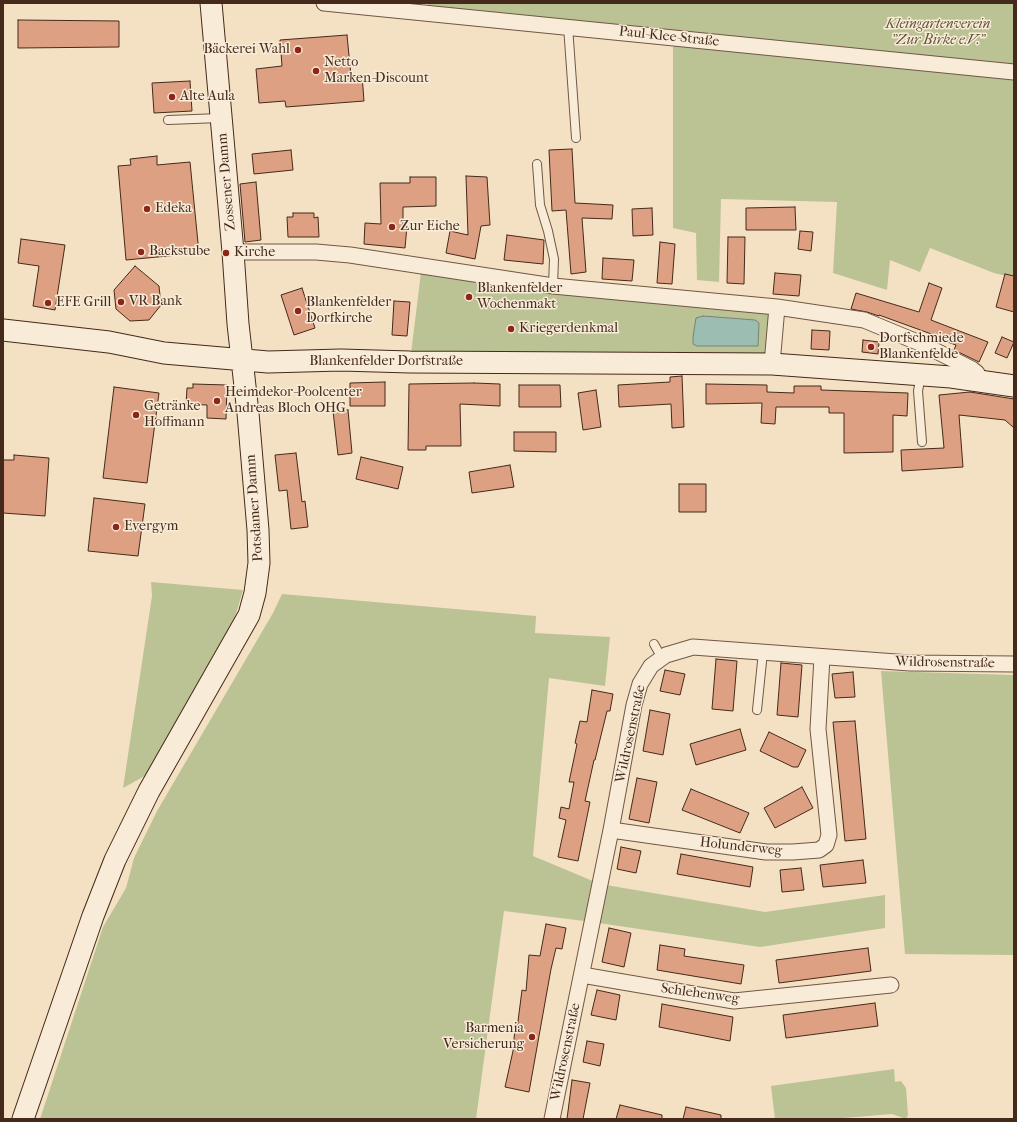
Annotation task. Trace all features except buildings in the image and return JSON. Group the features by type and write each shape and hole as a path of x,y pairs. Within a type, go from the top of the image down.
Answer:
{"main road":[{"name":"Zossener Damm","path":"211,3 234,252 242,360"},
{"name":"Blankenfelder Dorfstraße","path":"3,330 109,342 164,353 242,360 772,364 921,374 979,380 1014,386"},
{"name":"Potsdamer Damm","path":"23,1119 93,916 115,860 153,784 249,615 256,593 259,563 248,413 242,360"}],"street":[{"name":"Paul-Klee-Straße","path":"324,3 428,8 568,26 1014,72"},
{"path":"234,252 316,252 350,255 553,286 777,307 864,320 922,344 972,369 977,373 979,380"},
{"path":"772,364 777,307"},
{"name":"Wildrosenstraße","path":"552,1119 640,684 651,666 677,650 693,647 910,664 1014,664"},
{"name":"Holunderweg","path":"611,830 766,852 819,850 826,845 829,835 818,729 822,657"},
{"name":"Schlehenweg","path":"582,976 734,1001 891,985"}],"lane":[{"path":"568,26 576,138"},
{"path":"168,120 221,118"},
{"path":"537,164 540,206 548,231 554,259 553,286"},
{"path":"921,374 918,391 922,442"},
{"path":"654,644 662,658"},
{"path":"757,710 764,652"}],"green space":[{"name":"Kleingartenverein \"Zur Birke e.V.\"","path":"428,3 1014,3 1014,278 994,273 930,248 920,272 890,260 887,290 833,273 837,202 721,199 719,282 697,280 696,233 673,228 673,37 428,12"},
{"path":"421,272 777,307 772,364 410,362"},
{"path":"151,582 243,590 232,627 152,772 123,788 152,596"},
{"path":"282,594 536,616 535,633 610,637 605,686 549,678 533,856 600,884 765,912 885,895 885,928 760,947 592,922 504,911 476,1119 40,1119 103,927 126,888 134,858 157,811 273,613"},
{"path":"881,671 1014,675 1014,955 905,954"},
{"path":"894,1069 895,1082 901,1081 906,1088 908,1115 906,1119 892,1114 832,1119 775,1119 771,1086"}],"water":[{"path":"703,316 755,320 759,323 758,346 697,346 693,344 696,318"}],"place":[{"name":"Bäckerei Wahl","path":"298,50"},
{"name":"Netto Marken-Discount","path":"316,71"},
{"name":"Alte Aula","path":"172,97"},
{"name":"Edeka","path":"147,209"},
{"name":"Zur Eiche","path":"392,227"},
{"name":"Backstube","path":"141,252"},
{"name":"Kirche","path":"226,253"},
{"name":"Blankenfelder Wochenmakt","path":"469,297"},
{"name":"VR Bank","path":"121,302"},
{"name":"EFE Grill","path":"48,303"},
{"name":"Blankenfelder Dorfkirche","path":"298,311"},
{"name":"Kriegerdenkmal","path":"511,329"},
{"name":"Dorfschmiede Blankenfelde","path":"871,347"},
{"name":"Heimdekor-Poolcenter Andreas Bloch OHG","path":"217,401"},
{"name":"Getränke Hoffmann","path":"136,415"},
{"name":"Evergym","path":"116,527"},
{"name":"Barmenia Versicherung","path":"532,1037"}]}
